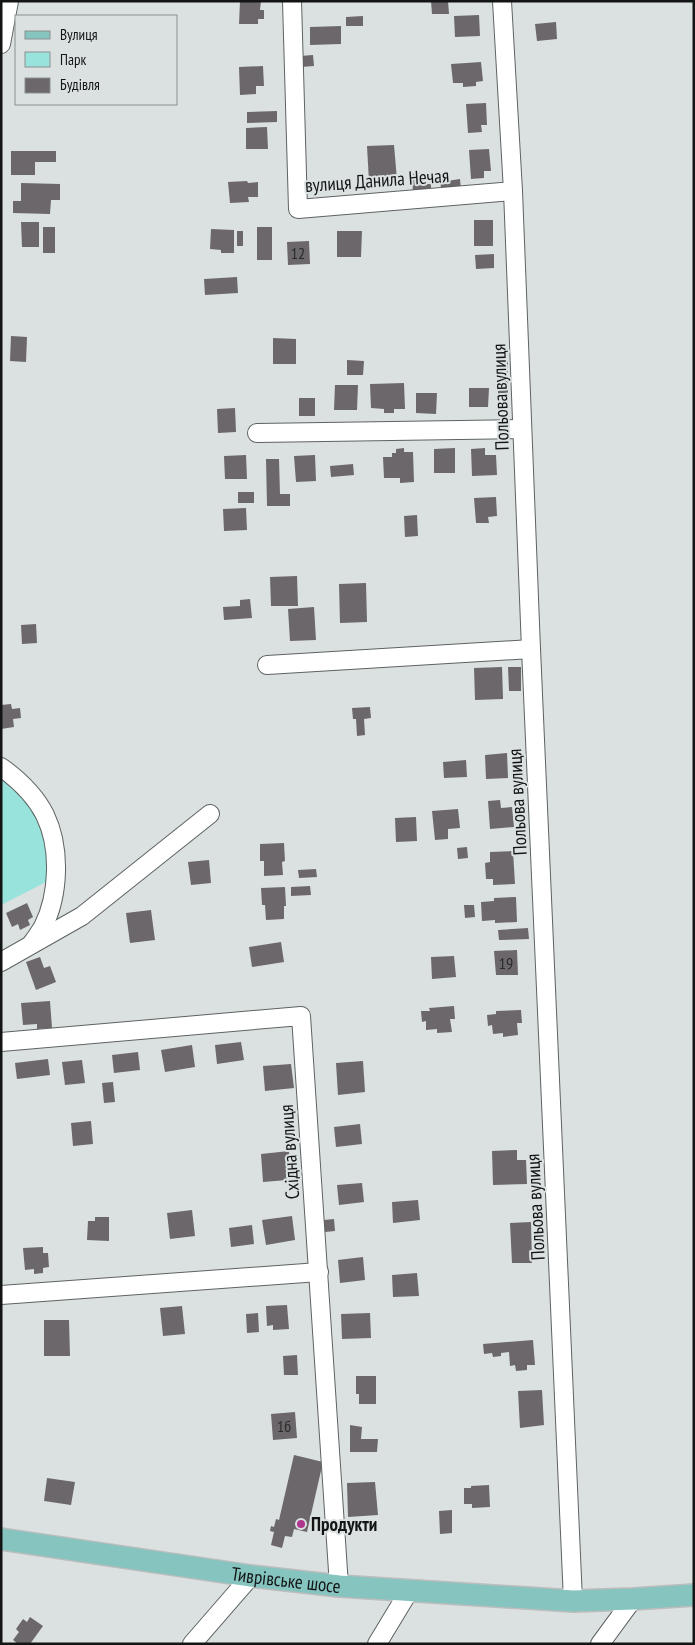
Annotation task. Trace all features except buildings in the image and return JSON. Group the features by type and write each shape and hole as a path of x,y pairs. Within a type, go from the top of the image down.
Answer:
{"main road":[{"name":"Тиврівське шосе","path":"1,1539 251,1576 339,1586 573,1601 694,1595"}],"street":[{"path":"1,44 9,1"},
{"name":"вулиця Данила Нечая","path":"292,1 298,209 513,191"},
{"name":"Польова вулиця","path":"502,1 513,191 573,1601"},
{"path":"257,433 522,429"},
{"path":"267,665 531,649"},
{"path":"1,767 14,776 37,802 45,815 54,848 55,872 52,902 42,927 31,944"},
{"path":"1,962 82,916 210,814"},
{"name":"Східна вулиця","path":"1,1042 301,1016 339,1586"},
{"path":"1,1295 319,1272"},
{"path":"192,1644 251,1576"},
{"path":"377,1644 409,1591"},
{"path":"600,1644 633,1599"}],"green space":[{"path":"1,767 37,802 55,872 46,882 1,905"}],"place":[{"name":"Продукти","path":"301,1524"}]}
